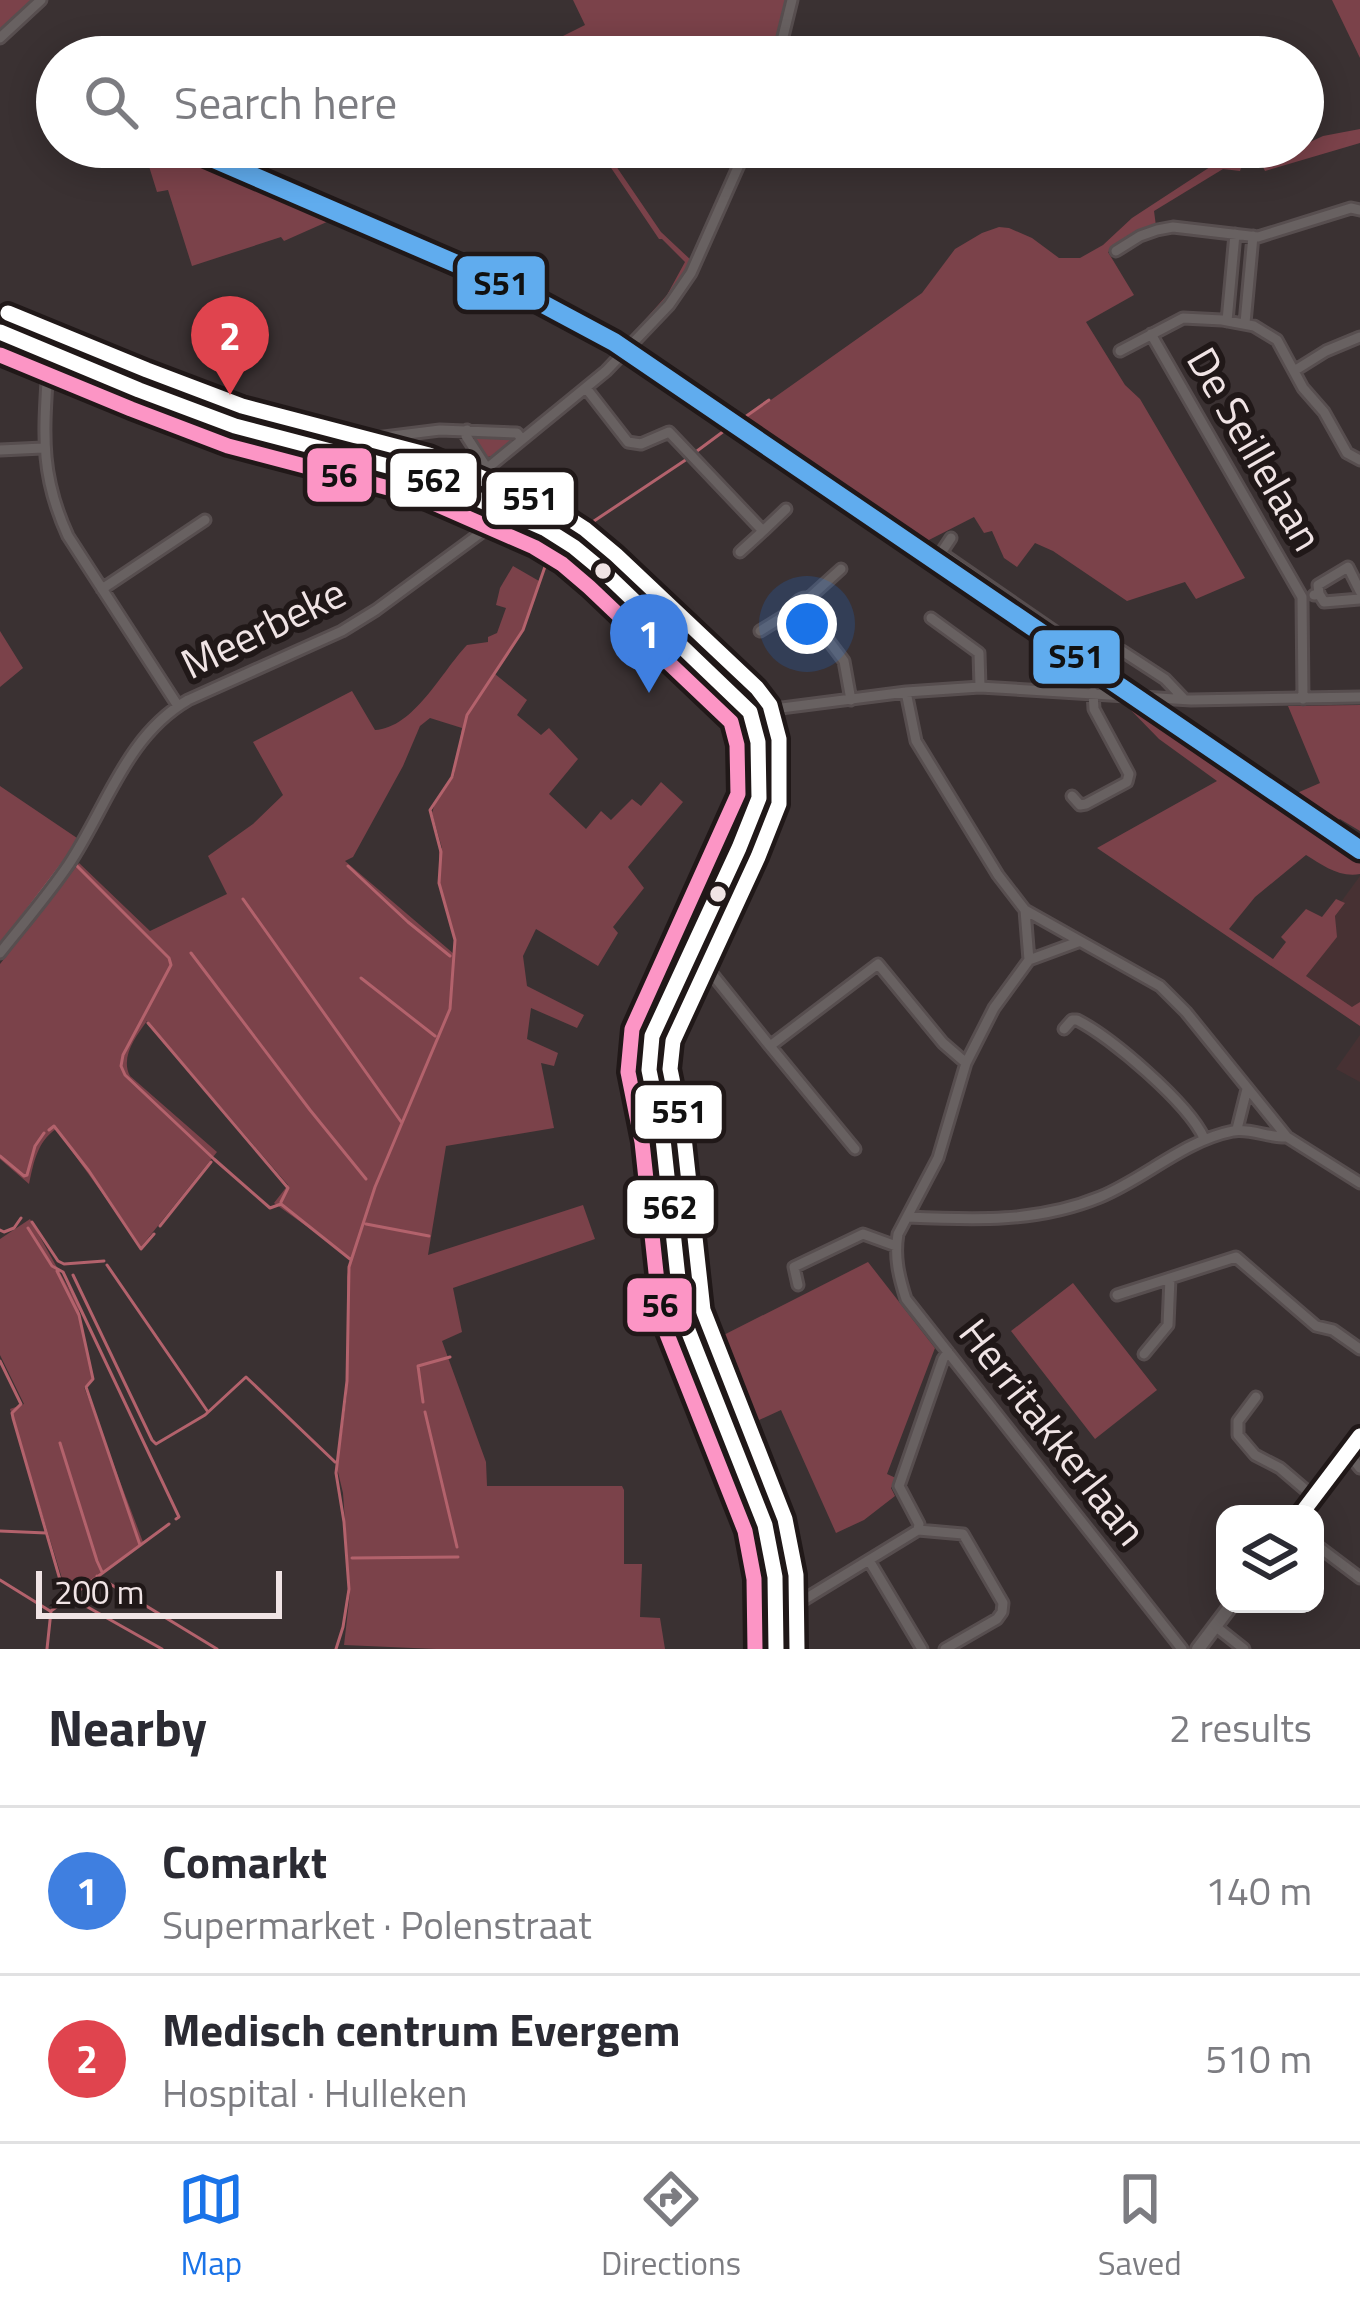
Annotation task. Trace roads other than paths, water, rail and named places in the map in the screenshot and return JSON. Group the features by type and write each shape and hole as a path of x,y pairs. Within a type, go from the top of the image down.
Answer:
{"main road":[{"path":"0,332 235,426 422,475 501,508 566,542 603,571 750,712 758,742 759,798 652,1036 648,1060 663,1139 685,1327 765,1525 773,1565 776,1649"}],"street":[{"path":"0,38 41,0"},
{"path":"783,36 792,0"},
{"path":"488,470 627,350 685,285 738,168"},
{"path":"1117,251 1140,236 1173,227 1253,236 1352,208 1360,210"},
{"path":"1227,321 1235,234"},
{"path":"1245,323 1253,236"},
{"path":"1120,351 1183,318 1245,323 1276,340 1347,453 1360,460"},
{"name":"De Seillelaan","path":"1151,334 1303,597 1303,699"},
{"path":"1294,371 1360,337"},
{"path":"52,356 43,448 56,510 178,706"},
{"path":"586,388 628,442 640,444 665,432 674,435 763,531"},
{"path":"339,454 340,446 352,441 440,430 517,433 521,438"},
{"path":"466,430 488,470 501,508"},
{"path":"0,450 43,448"},
{"name":"Meerbeke","path":"0,953 70,863 133,750 178,706 355,624 501,518 501,508"},
{"path":"740,552 786,509"},
{"path":"102,590 205,520"},
{"path":"951,538 941,553 983,584 1096,660 1110,659 1122,651 1165,679 1184,699"},
{"name":"De Seillelaan","path":"1348,567 1360,595 1324,602 1319,594 1318,585 1348,567"},
{"path":"760,631 794,610 797,602 841,569"},
{"name":"De Seillelaan","path":"1303,597 1319,594"},
{"path":"794,610 800,621 813,620 818,607 808,598"},
{"path":"931,618 979,652 980,687"},
{"path":"813,620 844,661 851,700"},
{"path":"750,712 980,687 1184,699 1360,697"},
{"path":"906,692 916,741 998,875 1025,910 1160,986 1287,1137 1360,1183"},
{"path":"1072,796 1080,805 1086,804 1126,782 1129,774 1094,709 1093,692"},
{"path":"1025,910 1029,960"},
{"path":"798,1285 794,1267 863,1234 896,1246 938,1158 966,1063 994,1009 1029,960 1078,942"},
{"path":"688,960 713,975 855,1149"},
{"path":"770,1046 878,964 943,1043 966,1063"},
{"path":"1064,1030 1077,1020 1108,1040 1175,1100 1204,1138"},
{"path":"1238,1130 1247,1089"},
{"path":"907,1217 984,1221 1050,1213 1102,1196 1204,1138 1238,1130 1287,1137"},
{"name":"Herritakkerlaan","path":"896,1246 907,1299 1181,1649"},
{"path":"1117,1295 1236,1256 1316,1325 1333,1330 1360,1349"},
{"path":"1144,1354 1168,1325 1171,1278"},
{"path":"918,1530 899,1486 948,1352"},
{"path":"1256,1397 1238,1421 1238,1435 1255,1454 1314,1497"},
{"path":"1308,1505 1360,1436"},
{"path":"1348,1454 1360,1468"},
{"path":"776,1605 797,1604 918,1530 963,1534 1003,1603 1002,1612 945,1649"},
{"path":"1324,1551 1360,1578"},
{"path":"870,1562 922,1649"},
{"path":"1198,1649 1225,1613"},
{"path":"1215,1626 1244,1649"}],"waterway":[{"path":"745,417 769,400"},
{"path":"697,451 728,428"},
{"path":"576,533 687,459"},
{"path":"336,1649 349,1589 336,1473 347,1381 349,1267 375,1187 450,1009 455,940 439,883 441,852 430,810 452,777 467,715 523,630 556,547"},
{"path":"0,946 66,859"},
{"path":"76,865 171,965 123,1055 125,1075 270,1208 281,1204 350,1259"},
{"path":"348,866 450,956"},
{"path":"243,899 402,1123"},
{"path":"191,953 366,1179"},
{"path":"361,978 435,1036"},
{"path":"148,1023 288,1188 281,1202"},
{"path":"49,1130 54,1126 89,1171 141,1249 154,1234"},
{"path":"0,1156 27,1175 44,1133"},
{"path":"160,1226 211,1162"},
{"path":"0,1230 14,1228 21,1218"},
{"path":"32,1222 58,1261 104,1261"},
{"path":"366,1224 429,1236"},
{"path":"28,1228 52,1266 63,1272 176,1519"},
{"path":"107,1265 208,1412"},
{"path":"57,1271 79,1315 93,1379 86,1387 140,1545"},
{"path":"73,1275 156,1444 205,1415 246,1377 335,1462"},
{"path":"423,1402 418,1366 450,1357"},
{"path":"0,1361 21,1404 13,1418 63,1601"},
{"path":"425,1412 457,1547"},
{"path":"60,1443 102,1572"},
{"path":"47,1649 51,1611 169,1524"},
{"path":"0,1531 46,1533"},
{"path":"352,1558 458,1557"},
{"path":"97,1576 217,1649"},
{"path":"0,1580 50,1611"},
{"path":"84,1605 162,1649"}],"place":[{"name":"Medisch centrum Evergem","path":"230,395"},
{"name":"Comarkt","path":"649,693"}]}
